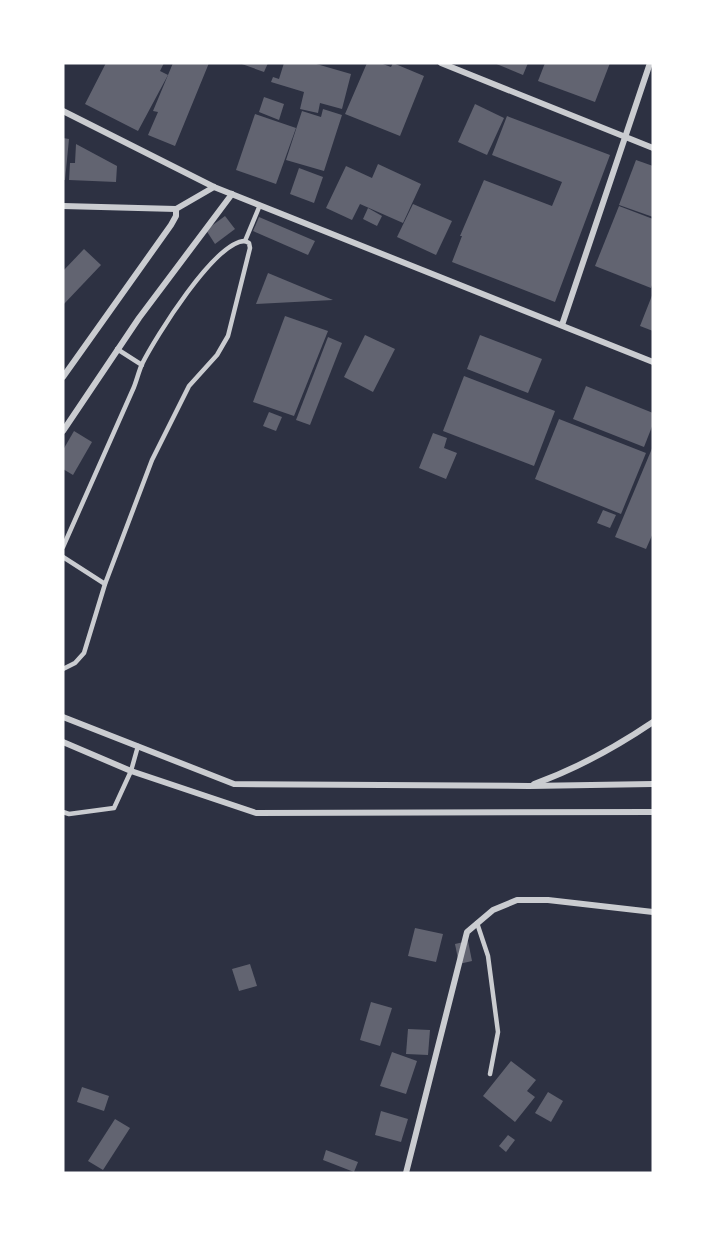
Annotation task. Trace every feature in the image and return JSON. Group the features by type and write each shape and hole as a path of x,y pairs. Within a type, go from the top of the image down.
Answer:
{"street":[{"path":"441,63 625,139 653,148"},
{"path":"562,325 650,63"},
{"path":"63,111 232,194 653,362"},
{"path":"63,206 176,209 214,186"},
{"path":"63,431 117,350 232,194"},
{"path":"63,377 171,225 176,216 176,209"},
{"path":"63,717 234,784 529,786 653,784"},
{"path":"529,786 555,777 625,741 653,722"},
{"path":"63,742 131,771 256,813 653,812"},
{"path":"406,1173 467,933 493,910 518,900 549,900 653,912"}],"lane":[{"path":"245,241 260,205"},
{"path":"63,547 142,364 184,298 221,252 241,241 249,243 250,248 228,336 217,355 189,386 152,460 105,584 84,653 75,663 63,669"},
{"path":"117,350 142,364"},
{"path":"63,556 105,584"},
{"path":"63,812 69,814 114,808 131,771 138,746"},
{"path":"477,923 488,956 498,1032 490,1074"}],"building":[{"path":"106,63 164,63 160,71 168,75 138,131 85,104"},
{"path":"173,63 209,63 175,146 148,135 158,112 153,111"},
{"path":"239,63 268,63 264,72"},
{"path":"284,63 313,63 351,74 342,109 320,103 318,113 300,109 304,92 271,82 273,77 279,79"},
{"path":"367,63 380,63 391,67 393,63 424,76 400,136 345,114"},
{"path":"494,63 528,63 523,75"},
{"path":"545,63 610,63 595,102 538,81"},
{"path":"264,97 284,104 279,120 259,112"},
{"path":"475,104 504,118 487,155 458,142"},
{"path":"323,109 342,115 324,171 286,160 302,111 321,117"},
{"path":"255,114 296,128 276,184 236,170"},
{"path":"507,116 610,155 555,302 452,262 462,236 460,236 484,180 552,206 562,182 492,155"},
{"path":"63,138 69,139 65,180 63,180"},
{"path":"76,144 117,166 116,182 69,180 70,163 75,163"},
{"path":"636,160 653,166 653,217 619,205"},
{"path":"378,164 421,184 403,223 360,204 352,220 326,208 346,166 372,178"},
{"path":"299,168 323,177 314,203 290,194"},
{"path":"413,204 452,221 436,255 397,237"},
{"path":"619,206 653,219 653,282 651,288 595,266"},
{"path":"368,208 382,216 377,226 363,219"},
{"path":"225,216 235,229 215,244 206,230"},
{"path":"259,217 315,241 308,255 253,231"},
{"path":"84,249 101,265 63,305 63,271"},
{"path":"268,273 333,300 256,304"},
{"path":"653,293 653,331 640,326"},
{"path":"285,316 328,331 294,416 253,402"},
{"path":"365,335 395,349 373,392 344,377"},
{"path":"480,335 542,359 528,393 467,369"},
{"path":"328,337 342,343 310,425 296,420"},
{"path":"464,376 555,411 534,466 443,431"},
{"path":"586,386 653,413 653,424 644,447 573,419"},
{"path":"269,412 282,417 276,431 263,426"},
{"path":"559,419 646,453 621,514 535,479"},
{"path":"74,431 92,442 73,475 63,469 63,450"},
{"path":"433,433 447,438 444,448 457,453 446,479 419,468"},
{"path":"653,446 653,533 646,549 615,537"},
{"path":"603,510 616,515 610,528 597,523"},
{"path":"415,928 443,934 436,962 408,956"},
{"path":"468,941 472,961 459,964 455,944"},
{"path":"250,964 257,986 239,991 232,969"},
{"path":"371,1002 392,1008 380,1046 360,1040"},
{"path":"408,1029 430,1030 428,1055 406,1054"},
{"path":"392,1052 417,1061 406,1094 380,1086"},
{"path":"511,1061 536,1080 527,1091 535,1097 515,1122 483,1096"},
{"path":"82,1087 109,1096 104,1111 77,1102"},
{"path":"548,1092 563,1101 551,1122 535,1113"},
{"path":"381,1111 408,1119 401,1142 375,1135"},
{"path":"115,1119 130,1128 103,1170 88,1161"},
{"path":"508,1135 515,1140 506,1152 499,1146"},
{"path":"326,1150 358,1162 354,1172 323,1160"}]}
